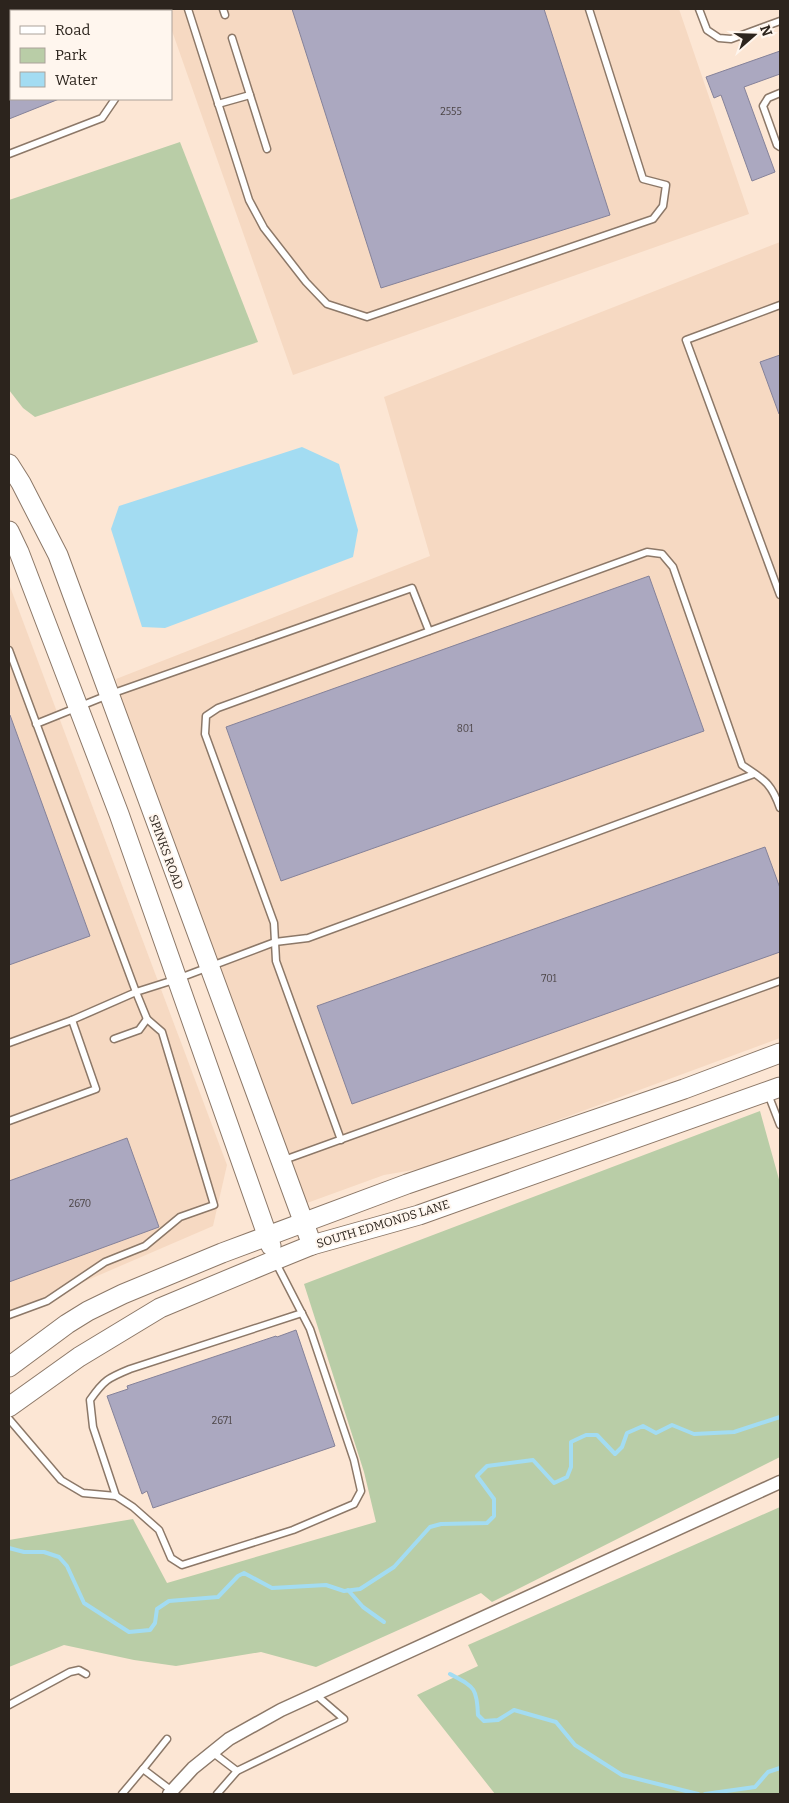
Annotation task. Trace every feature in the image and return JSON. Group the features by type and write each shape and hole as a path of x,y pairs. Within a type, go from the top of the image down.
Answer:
{"main road":[{"name":"SPINKS ROAD","path":"9,464 21,483 58,555 312,1245"},
{"path":"9,531 122,823 268,1236 274,1260"},
{"name":"SOUTH EDMONDS LANE","path":"9,1367 67,1324 88,1311 123,1294 268,1236 416,1181 684,1089 780,1053"},
{"name":"SOUTH EDMONDS LANE","path":"9,1408 79,1357 160,1308 274,1260 312,1245 419,1215 773,1089"}],"street":[{"path":"170,1792 193,1768 212,1752 249,1726 315,1694 780,1482"}],"lane":[{"path":"188,9 250,200 264,228 306,282 327,304 367,317 653,219 663,206 666,185 643,179 589,9"},
{"path":"699,9 707,30 719,38 731,38 780,21"},
{"path":"232,38 267,149"},
{"path":"780,93 768,98 763,106 777,145 780,148"},
{"path":"218,104 250,95"},
{"path":"9,154 102,118 114,100"},
{"path":"780,305 686,340 780,595"},
{"path":"341,1140 276,961 274,923 205,734 206,716 218,708 647,552 662,554 673,567 742,765 767,782 780,808"},
{"path":"36,724 108,694 412,588 429,631"},
{"path":"9,650 136,992 147,1019 162,1032 214,1205 180,1217 145,1246 105,1262 46,1301 9,1315"},
{"path":"9,1043 72,1020 136,992 177,979 274,942 308,938 754,774"},
{"path":"280,1161 780,981"},
{"path":"114,1040 139,1030 147,1019"},
{"path":"9,1121 96,1089 72,1020"},
{"path":"773,1089 780,1125"},
{"path":"9,1419 61,1480 83,1493 116,1496 133,1507 159,1530 171,1558 182,1565 293,1530 354,1504 361,1491 354,1460 310,1329 274,1260"},
{"path":"116,1496 93,1427 90,1400 100,1385 110,1377 130,1369 302,1313"},
{"path":"9,1705 70,1672 78,1670 86,1674"},
{"path":"217,1794 237,1771 344,1719 315,1694"},
{"path":"122,1794 167,1739"},
{"path":"212,1752 237,1771"},
{"path":"143,1769 170,1792"}],"shaded area":[{"path":"679,9 749,214 293,375 172,31 172,10 164,10"},
{"path":"780,242 780,1038 431,1167 384,1175 307,1203 278,1134 124,710 116,679 430,556 384,397"},
{"path":"9,584 227,1165 213,1226 9,1314"}],"green space":[{"path":"180,142 258,342 35,417 23,408 9,390 9,200"},
{"path":"760,1111 780,1183 780,1457 492,1602 481,1593 316,1667 261,1652 176,1666 134,1660 64,1645 9,1667 9,1540 133,1519 167,1583 376,1522 364,1472 304,1284"},
{"path":"780,1507 780,1794 495,1794 417,1695 478,1666 468,1645"}],"water":[{"path":"302,447 339,464 358,530 353,557 165,628 142,627 111,529 119,506"}],"building":[{"path":"292,9 544,9 610,215 381,288"},
{"path":"780,51 780,74 744,87 775,172 752,181 721,95 714,98 706,77"},
{"path":"9,99 56,100 9,119"},
{"path":"780,355 780,413 779,414 760,362"},
{"path":"649,576 704,731 281,881 226,727"},
{"path":"9,715 90,936 9,965"},
{"path":"765,847 780,888 780,952 352,1104 317,1006"},
{"path":"127,1138 159,1227 9,1282 9,1181"},
{"path":"296,1330 335,1446 153,1508 147,1491 142,1494 107,1396 128,1389 127,1386"}],"waterway":[{"path":"9,1548 24,1552 44,1552 59,1557 67,1566 84,1603 129,1632 150,1630 155,1623 157,1609 169,1601 218,1597 238,1576 244,1573 272,1588 326,1585 344,1591 360,1589 394,1567 430,1527 441,1524 487,1523 494,1516 494,1499 477,1476 487,1466 533,1460 554,1483 567,1477 571,1467 571,1442 586,1435 597,1435 615,1454 622,1447 627,1433 643,1426 656,1433 672,1425 694,1434 734,1432 780,1417"},
{"path":"348,1590 363,1607 384,1622"},
{"path":"450,1674 473,1689 477,1699 478,1715 484,1721 498,1720 514,1710 556,1722 575,1745 622,1775 698,1794"},
{"path":"705,1794 755,1787 768,1772 780,1768"}]}
